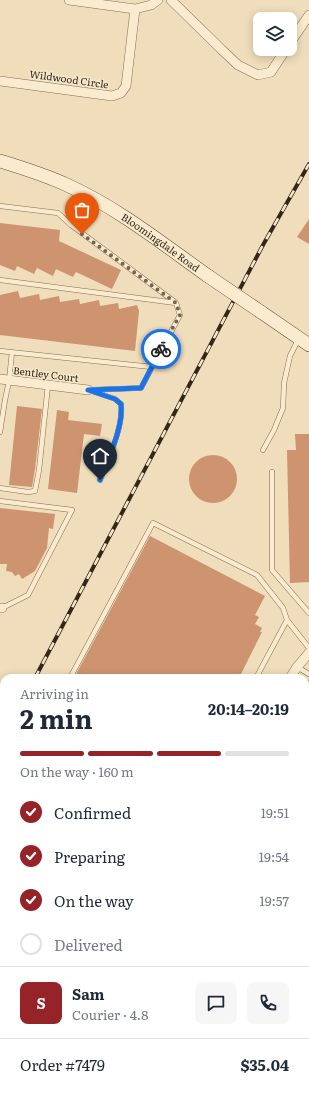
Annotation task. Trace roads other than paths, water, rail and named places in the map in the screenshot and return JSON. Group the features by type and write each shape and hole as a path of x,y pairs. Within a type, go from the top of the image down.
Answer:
{"main road":[{"name":"Bloomingdale Road","path":"0,161 44,175 93,198 123,217 304,342"}],"street":[{"path":"69,0 135,9 151,5 158,0"},
{"path":"171,0 238,65 258,75 271,72 281,56"},
{"name":"Wildwood Circle","path":"0,81 112,96 121,93 126,86 135,9"},
{"path":"297,33 309,15"},
{"name":"Bentley Court","path":"5,380 88,390"},
{"path":"292,674 297,666 309,653"}],"lane":[{"path":"0,206 58,213 71,225 176,303 180,315 141,388 88,390"},
{"path":"0,280 176,303"},
{"path":"263,450 274,430 283,408 284,383 290,356 304,342"},
{"path":"0,351 152,367"},
{"path":"0,432 5,400 5,380 12,352"},
{"path":"0,488 28,492 35,491 39,470 48,385"},
{"path":"88,390 115,399 121,404 122,409 116,438 100,480"},
{"path":"272,472 272,570 309,612"},
{"path":"0,501 72,510 28,595 1,608"},
{"path":"72,674 153,523 257,575 283,608 287,620 309,648"},
{"path":"258,674 287,620"},
{"path":"297,666 309,674"}],"railway":[{"path":"37,674 263,245 309,164"}]}
